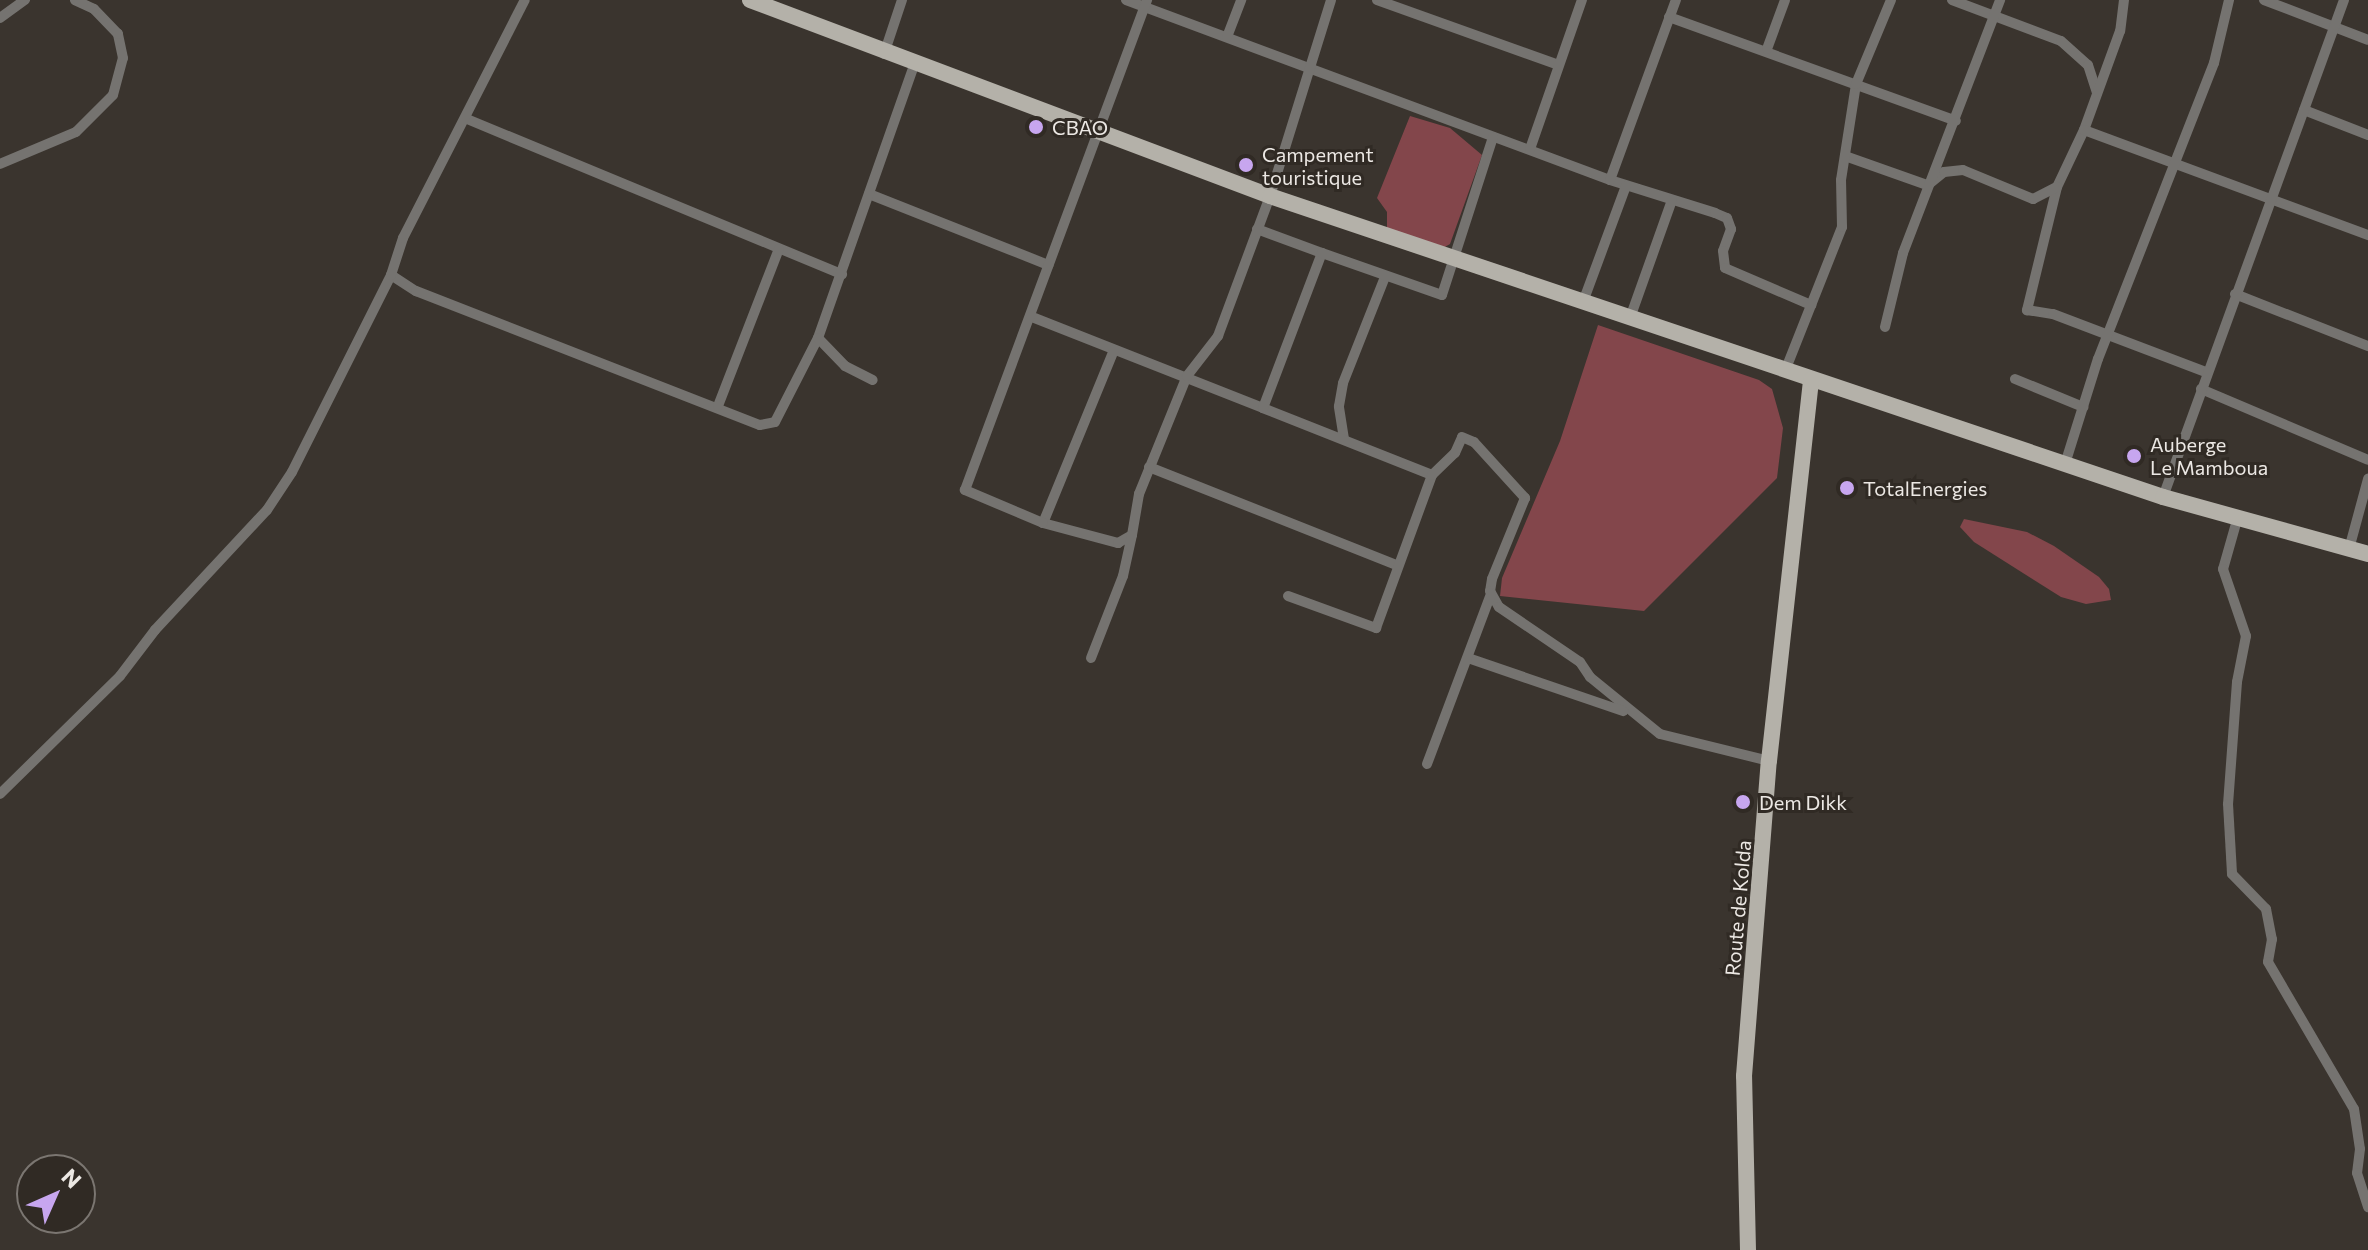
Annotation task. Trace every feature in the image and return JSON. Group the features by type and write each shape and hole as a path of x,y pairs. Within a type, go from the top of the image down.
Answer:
{"main road":[{"path":"750,0 914,66 1096,129 1270,196 2163,497 2368,554"},
{"name":"Route de Kolda","path":"1748,1250 1742,1111 1769,761 1811,379"}],"street":[{"path":"0,18 25,0"},
{"path":"0,164 76,132 113,95 123,58 118,34 94,9 75,0"},
{"path":"0,794 120,676 155,630 267,510 292,472 391,275 403,238 467,119 525,0"},
{"path":"884,54 902,0"},
{"path":"1126,0 1145,4 1626,186 1727,218 1731,229 1722,260 1733,275 1811,305"},
{"path":"1227,37 1241,0"},
{"path":"1091,658 1123,576 1149,467 1187,376 1218,336 1270,196 1307,67 1331,0"},
{"path":"1377,0 1559,65"},
{"path":"1530,149 1582,0"},
{"path":"1610,180 1676,0"},
{"path":"1767,49 1785,0"},
{"path":"1785,371 1842,227 1845,156 1856,84 1891,0"},
{"path":"1952,0 2061,41 2088,65 2097,92"},
{"path":"1885,327 1927,185 1956,121 2000,0"},
{"path":"2124,0 2120,31 2084,130 2057,187 2027,310 2053,314 2206,372"},
{"path":"2065,464 2109,335 2214,63 2229,0"},
{"path":"2264,0 2368,40"},
{"path":"2163,497 2344,0"},
{"path":"1132,535 1118,543 1043,523 965,490 1032,317 1096,129 1145,4"},
{"path":"1669,17 1767,49 1956,121"},
{"path":"391,275 416,291 718,406 760,425 775,422 818,338 914,66"},
{"path":"2304,110 2368,135"},
{"path":"467,119 842,274"},
{"path":"2084,130 2368,235"},
{"path":"1257,229 1442,295 1493,137"},
{"path":"1845,156 1927,185"},
{"path":"1927,185 1944,172 1963,170 2033,199 2057,187"},
{"path":"1583,302 1626,186"},
{"path":"869,194 1048,265"},
{"path":"1630,318 1672,200"},
{"path":"718,406 779,249"},
{"path":"1263,408 1322,253"},
{"path":"1344,439 1339,406 1343,383 1385,277"},
{"path":"2235,294 2368,346"},
{"path":"1032,317 1432,475"},
{"path":"818,338 845,366 873,380"},
{"path":"1043,523 1114,350"},
{"path":"2015,379 2083,407"},
{"path":"2201,389 2368,460"},
{"path":"1288,596 1376,628 1432,475 1455,453 1462,437 1474,442 1522,489 1525,498 1427,764"},
{"path":"1149,467 1397,565"},
{"path":"2349,549 2368,479"},
{"path":"2237,520 2223,569 2246,636 2237,682 2228,804 2232,874 2266,909 2272,939 2268,962 2354,1109 2360,1149 2357,1173 2368,1207"},
{"path":"1491,594 1499,607 1580,662 1633,714 1660,734 1769,761"},
{"path":"1468,658 1633,714"}],"shaded area":[{"path":"1410,116 1450,128 1482,155 1450,244 1443,248 1387,229 1387,212 1377,198"},
{"path":"1598,325 1759,380 1772,389 1783,428 1777,478 1644,611 1500,596 1502,578 1560,441"},
{"path":"1964,519 2027,532 2054,546 2099,577 2109,589 2111,600 2086,604 2061,597 1974,542 1960,527"}],"place":[{"name":"CBAO","path":"1036,127"},
{"name":"Campement touristique","path":"1246,165"},
{"name":"Auberge Le Mamboua","path":"2134,456"},
{"name":"TotalEnergies","path":"1847,488"},
{"name":"Dem Dikk","path":"1743,802"}]}
